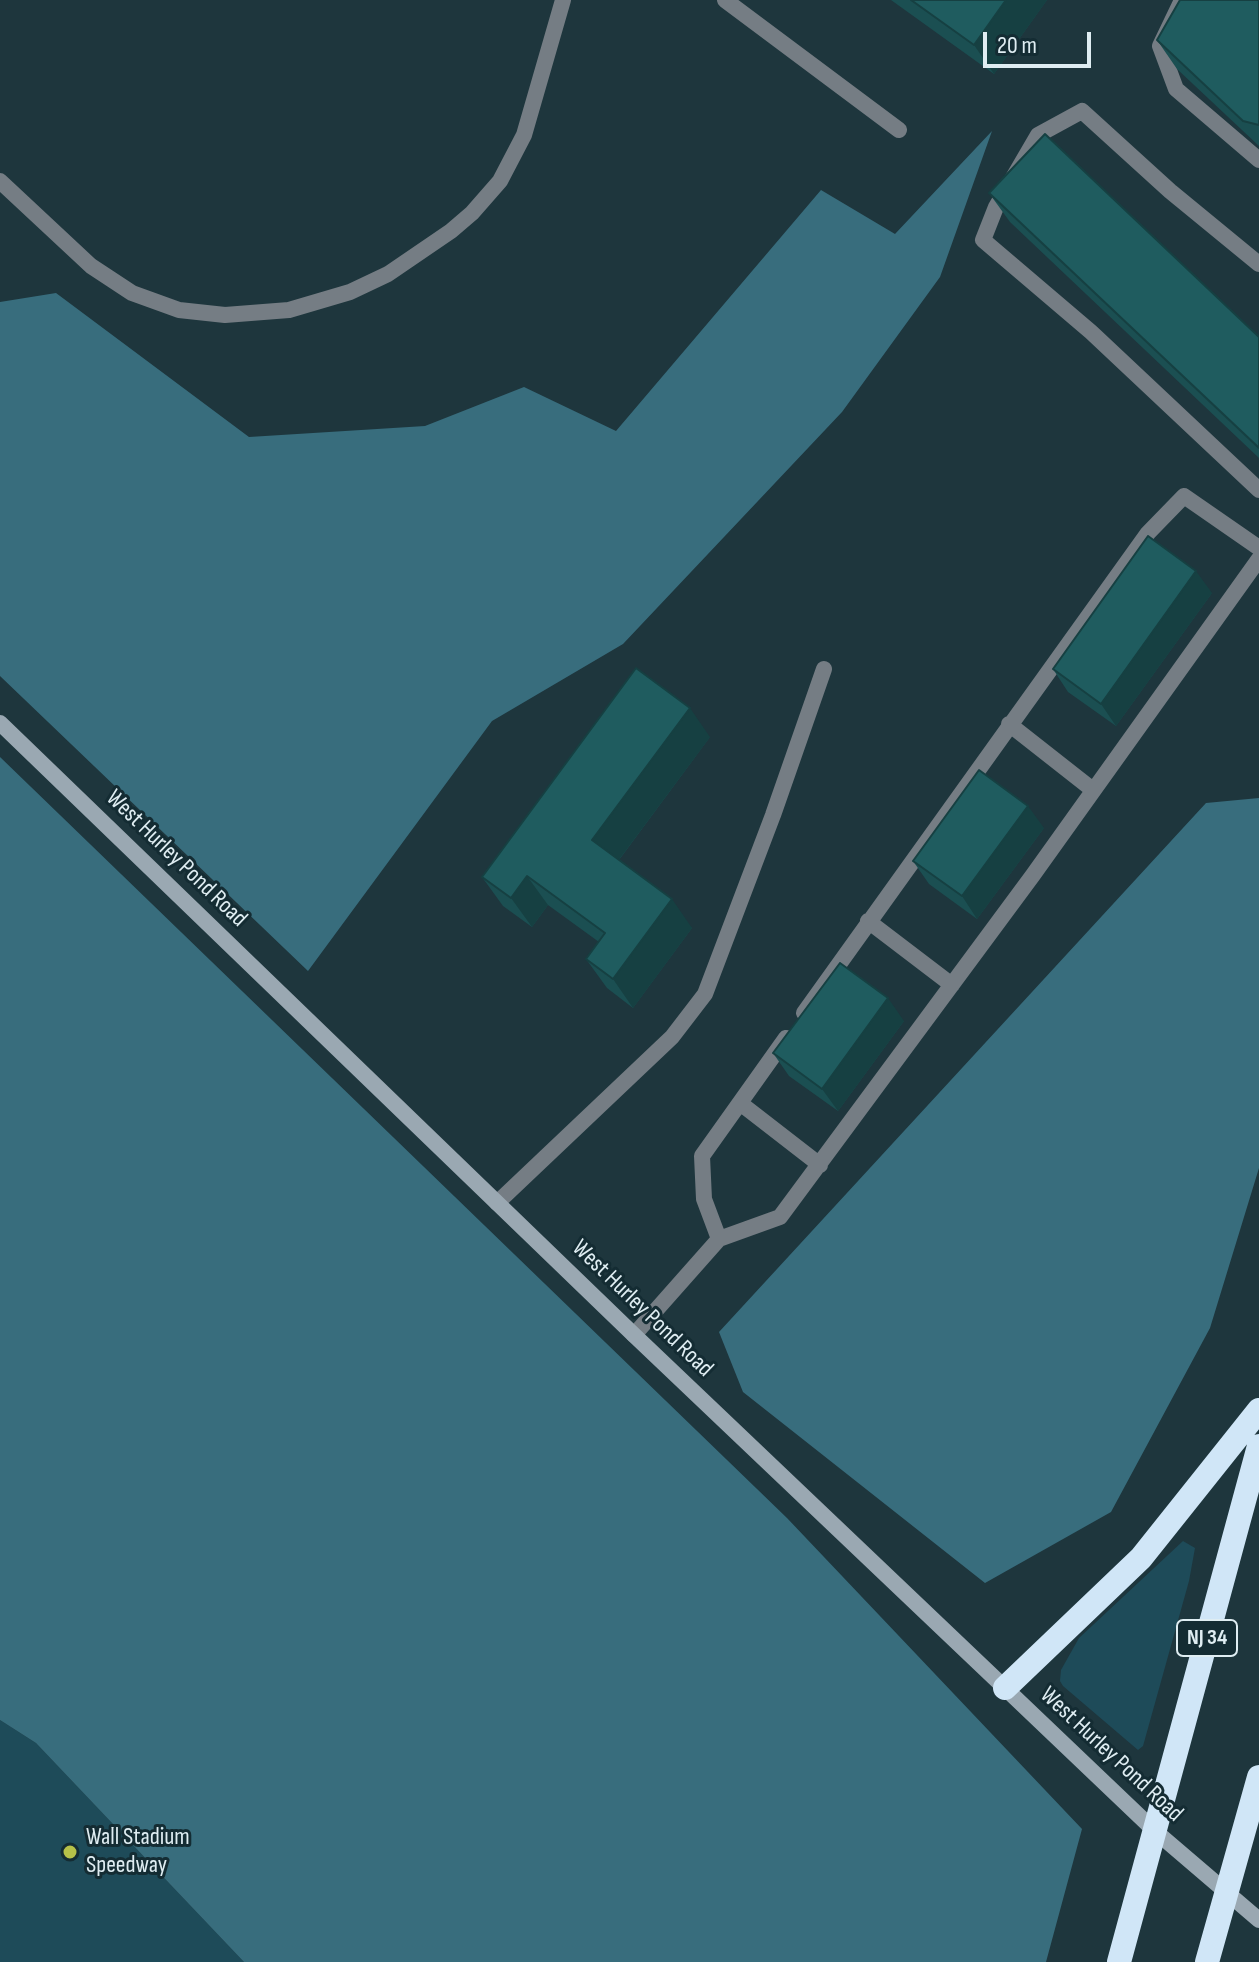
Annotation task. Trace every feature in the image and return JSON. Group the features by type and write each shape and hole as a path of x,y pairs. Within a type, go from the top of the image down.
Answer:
{"highway":[{"path":"1005,1688 1141,1558 1259,1410"},
{"name":"NJ 34","path":"1119,1962 1259,1446"},
{"path":"1207,1962 1259,1777"}],"street":[{"name":"West Hurley Pond Road","path":"0,723 634,1335 1155,1831 1259,1920"}],"lane":[{"path":"0,181 91,266 132,293 179,310 225,315 289,310 350,292 388,274 451,231 500,181 524,135 563,0"},
{"path":"725,0 899,130"},
{"path":"1182,0 1160,46 1176,89 1259,160"},
{"path":"1259,264 1170,191 1082,111 1038,135 996,207 983,240 1091,332 1259,490"},
{"path":"719,1239 704,1199 702,1156 1148,533 1184,496 1259,548"},
{"path":"634,1335 719,1239 780,1217 952,985 1259,559"},
{"path":"497,1203 672,1037 705,994 824,669"},
{"path":"1009,724 1093,790"},
{"path":"868,921 952,985"},
{"path":"740,1103 820,1165"}],"shaded area":[{"path":"992,131 940,277 842,412 623,644 492,721 308,971 0,676 0,302 56,293 249,437 425,426 524,387 616,431 821,190 895,234"},
{"path":"0,757 787,1518 1082,1829 1046,1962 244,1962 36,1743 0,1720"},
{"path":"1259,798 1259,1168 1210,1328 1111,1512 985,1583 743,1392 719,1332 1206,803"},
{"path":"1183,1541 1195,1548 1189,1581 1143,1746 1138,1750 1063,1686 1061,1670 1079,1638"},
{"name":"Wall Stadium Speedway","path":"0,1720 36,1743 244,1962 0,1962"}],"building":[{"path":"911,0 1006,0 974,45"},
{"path":"1180,0 1259,0 1259,125 1243,121 1157,40"},
{"path":"1045,134 1259,337 1259,448 989,193"},
{"path":"1148,536 1196,571 1101,704 1053,669"},
{"path":"636,668 690,708 592,840 672,899 613,979 586,959 605,933 527,876 511,898 482,877"},
{"path":"979,770 1028,806 962,896 913,861"},
{"path":"840,963 888,998 822,1089 773,1053"}],"place":[{"name":"Wall Stadium Speedway","path":"70,1852"}]}
